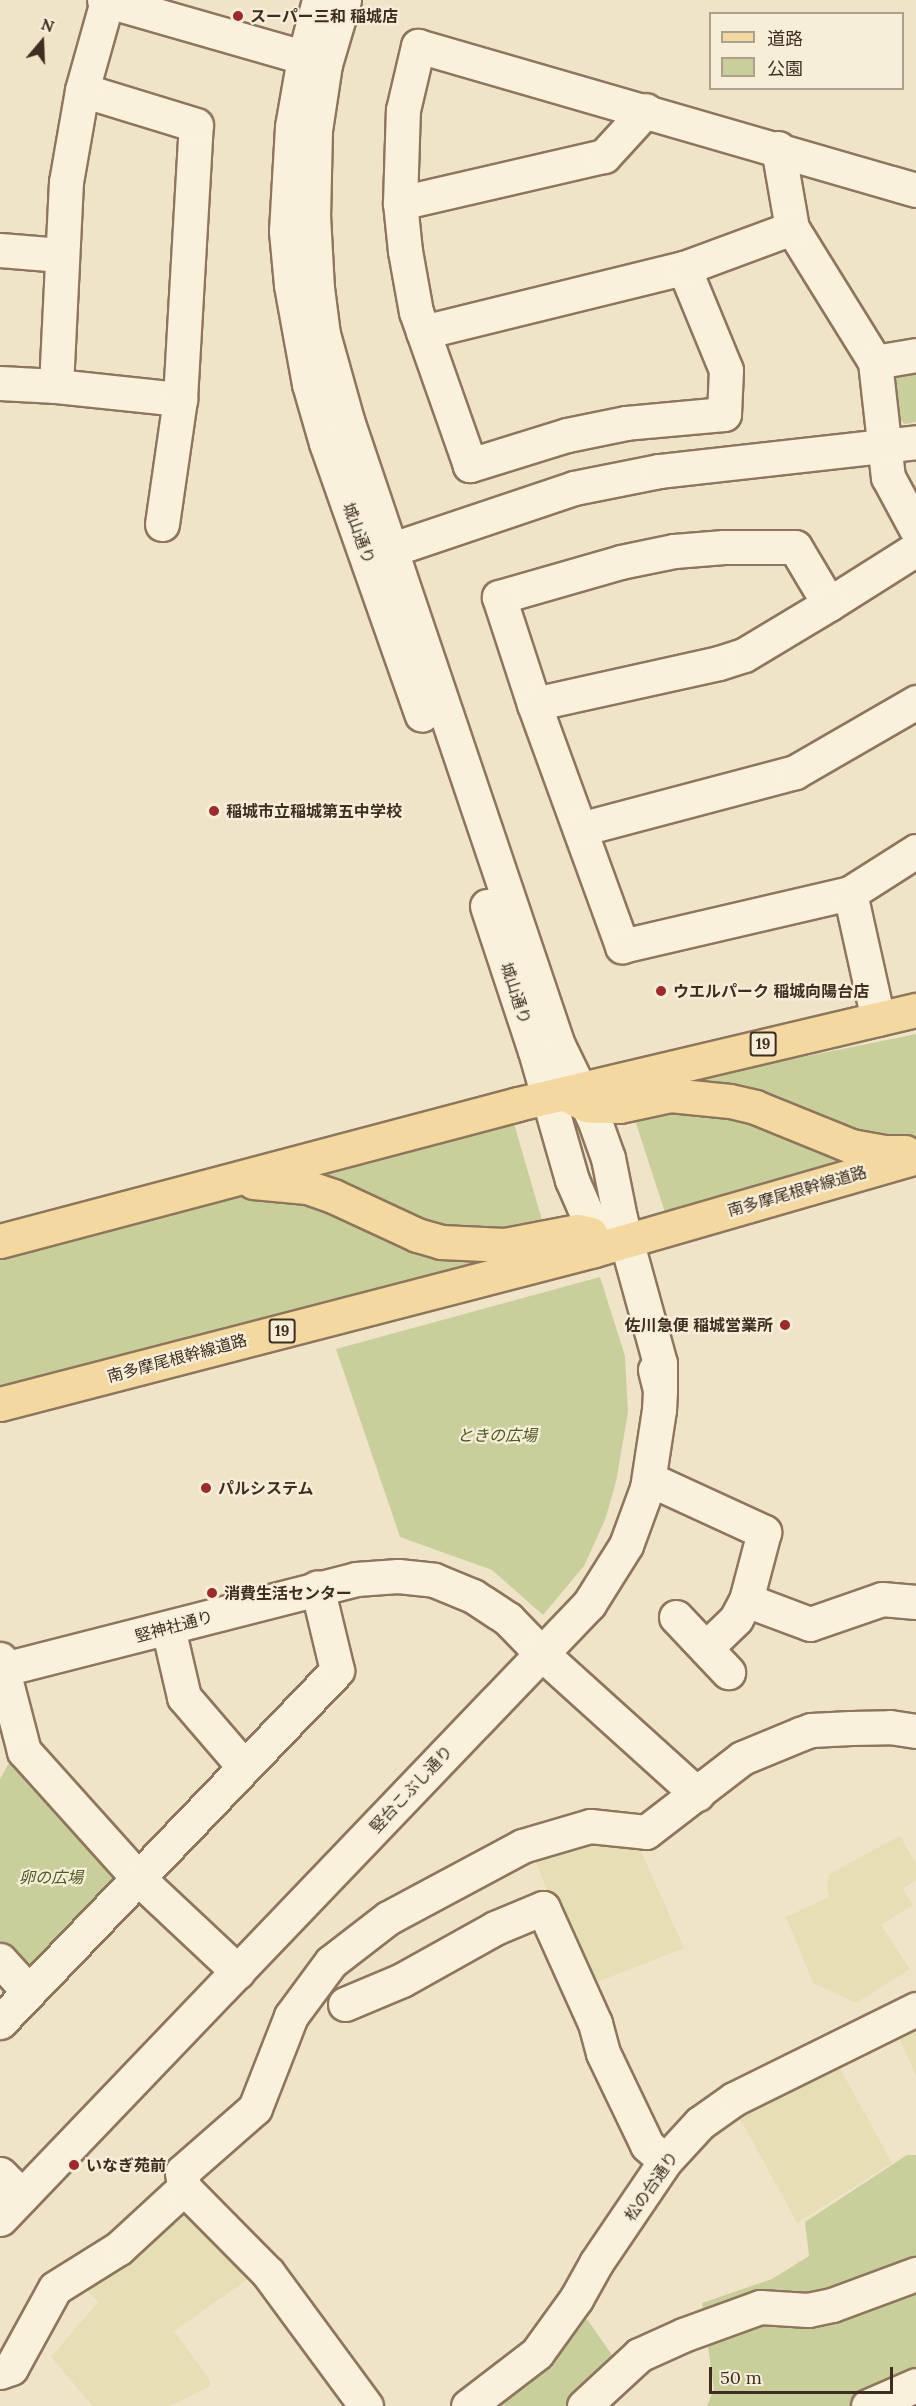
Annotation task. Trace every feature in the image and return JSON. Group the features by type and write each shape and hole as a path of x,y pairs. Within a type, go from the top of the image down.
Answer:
{"main road":[{"name":"19","path":"0,1241 562,1091 916,1010"},
{"path":"562,1091 619,1106 652,1097 698,1096 755,1107 828,1138 858,1148 884,1152 916,1151"},
{"name":"南多摩尾根幹線道路","path":"0,1404 600,1230 669,1228 916,1157"},
{"path":"216,1184 256,1182 307,1187 333,1196 417,1235 441,1242 505,1245 578,1231 600,1230"}],"street":[{"path":"56,386 66,182 82,90 105,0 315,61"},
{"name":"城山通り","path":"319,0 315,61 313,195 317,288 323,334 347,420 514,917 562,1091"},
{"name":"城山通り","path":"344,0 315,61 292,127 286,231 293,294 309,384 326,442 562,1091"},
{"path":"684,268 726,370 724,414 626,423 567,435 470,465 416,312 407,261 400,203 403,110 418,46 778,148 916,190"},
{"path":"82,90 196,125 180,399 162,524"},
{"path":"400,203 604,156 646,110"},
{"path":"778,148 792,228 875,362 888,477 916,529"},
{"path":"423,332 684,268 792,228"},
{"path":"0,250 61,255"},
{"path":"875,362 916,355"},
{"path":"0,383 56,386 180,399"},
{"path":"390,550 574,488 659,471 916,442"},
{"path":"829,604 795,547 724,547 674,551 621,562 499,597 534,704 622,946 850,893 916,851"},
{"path":"534,704 719,663 744,655 916,549"},
{"path":"580,830 795,772 916,702"},
{"path":"850,893 878,1019"},
{"path":"514,917 514,944 548,1039 562,1091 572,1180 600,1230 660,1364 660,1390"},
{"name":"竪台こぶし通り","path":"0,2219 11,2185 238,1972 540,1652 589,1604 616,1563 638,1519 649,1479 655,1451 660,1390 641,1314 600,1230"},
{"path":"649,1479 764,1532 746,1600 717,1660 676,1617"},
{"name":"竪神社通り","path":"1,1666 168,1628 317,1587 377,1577 398,1576 434,1580 473,1596 508,1619 540,1652 697,1794"},
{"path":"0,2022 337,1670 317,1587"},
{"path":"746,1600 810,1624 882,1599 916,1602"},
{"path":"168,1628 184,1697 244,1767"},
{"path":"1,1666 24,1751 138,1878 238,1972"},
{"path":"366,2406 268,2273 184,2188 182,2172 255,2108 291,2016 332,1962 388,1918 522,1846 590,1826 646,1832 742,1758 812,1730 890,1727 915,1729"},
{"path":"345,2004 402,1980 495,1928 543,1908 595,2023 603,2053 647,2145 665,2161"},
{"path":"0,1960 29,1992"},
{"name":"松の台通り","path":"468,2406 537,2353 576,2299 596,2263 665,2161 700,2123 734,2099 916,2009"},
{"path":"0,2372 12,2368 55,2288 119,2248 184,2188"},
{"path":"584,2406 639,2355 683,2335 760,2307 808,2310 832,2305 916,2274"},
{"path":"868,2406 916,2385"}],"shaded area":[{"path":"900,1836 916,1863 916,1880 903,1889 913,1905 881,1925 910,1969 856,2003 813,1983 786,1917 829,1897 827,1886 829,1874"},
{"path":"593,1838 636,1840 684,1948 584,1987 533,1854"},
{"path":"916,2022 916,2076 897,2032"},
{"path":"837,2063 892,2163 797,2223 737,2113"},
{"path":"183,2206 255,2274 174,2331 210,2380 210,2386 170,2406 93,2406 51,2357 98,2302 82,2284"}],"green space":[{"path":"916,365 916,422 905,424 893,415 886,382 895,368"},
{"path":"916,1034 916,1140 908,1142 867,1139 674,1083"},
{"path":"684,1107 738,1114 864,1163 667,1219 633,1114"},
{"path":"513,1120 542,1220 480,1231 423,1221 311,1173 414,1150"},
{"path":"242,1194 287,1198 520,1256 0,1388 0,1258"},
{"name":"ときの広場","path":"600,1277 625,1356 628,1412 616,1482 605,1520 584,1566 543,1615 492,1570 400,1537 336,1349"},
{"name":"卵の広場","path":"13,1756 120,1879 40,1962 22,1967 0,1941 0,1779"},
{"path":"907,2155 916,2155 916,2406 707,2406 714,2389 702,2303 772,2279 809,2256 805,2222"},
{"path":"582,2312 628,2378 601,2406 492,2406"}],"place":[{"name":"スーパー三和 稲城店","path":"238,16"},
{"name":"稲城市立稲城第五中学校","path":"214,811"},
{"name":"ウエルパーク 稲城向陽台店","path":"661,991"},
{"name":"佐川急便 稲城営業所","path":"785,1325"},
{"name":"パルシステム","path":"206,1488"},
{"name":"消費生活センター","path":"212,1593"},
{"name":"いなぎ苑前","path":"74,2165"}]}
